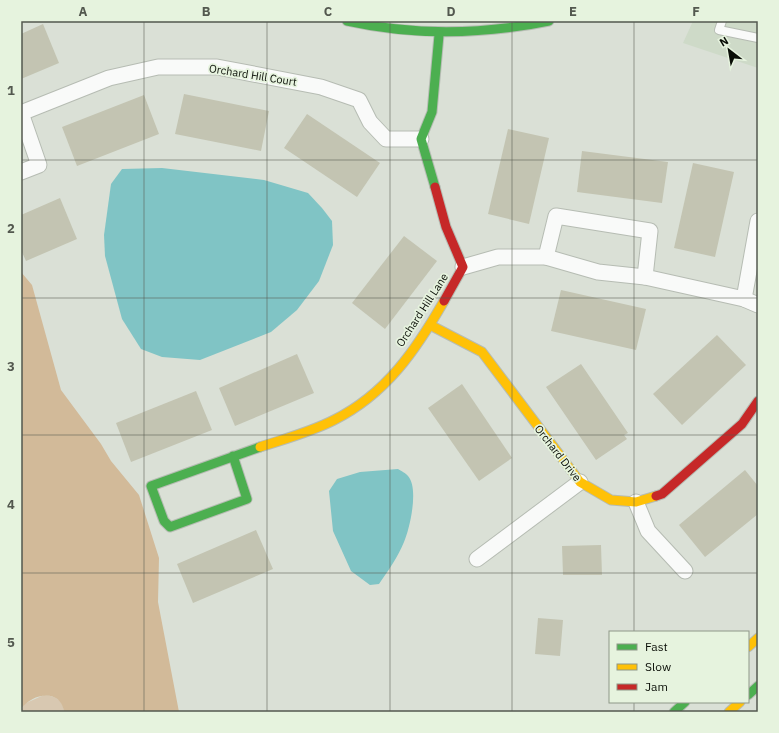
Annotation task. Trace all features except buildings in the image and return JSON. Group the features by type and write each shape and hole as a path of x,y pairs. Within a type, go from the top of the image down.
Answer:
{"street":[{"path":"348,21 396,31 439,35 491,31 549,21"},
{"path":"421,139 432,112 439,35"},
{"name":"Orchard Hill Court","path":"21,172 39,165 21,113 109,78 158,67 217,67 321,87 359,100 370,122 386,139 421,139"},
{"name":"Orchard Hill Lane","path":"233,456 247,498 170,527 164,521 151,486 233,456 333,421 360,406 391,379 430,325 463,267 446,227 421,139"},
{"path":"546,257 556,216 650,231 645,277"},
{"path":"744,299 758,221"},
{"path":"463,267 498,257 546,257 598,272 645,277 744,299 758,305"},
{"name":"Orchard Drive","path":"430,325 482,352 580,482 611,500 636,502 662,494 742,424 758,401"},
{"path":"477,559 580,482"},
{"path":"636,502 648,531 685,571"},
{"path":"749,645 758,638"},
{"path":"749,694 758,686"},
{"path":"674,712 684,703"},
{"path":"729,712 739,703"}],"lane":[{"path":"722,21 719,30 758,38"}],"shaded area":[{"path":"693,21 758,21 758,68 683,43"},
{"path":"21,272 32,285 61,390 101,444 111,461 139,495 159,558 158,602 179,712 64,712 62,704 58,699 52,696 32,699 21,709"},
{"path":"44,695 52,696 58,699 62,704 64,712 21,712 24,704"}],"water":[{"path":"162,168 264,180 308,193 332,221 333,245 319,281 297,310 271,332 200,360 162,357 141,349 122,319 105,256 104,235 111,184 122,169"},
{"path":"398,469 408,476 413,489 409,527 402,548 386,574 379,584 370,585 351,571 333,531 329,491 337,479 360,472"}],"traffic: fast":[{"path":"347,21 398,29 448,32 498,29 549,21"},
{"path":"435,187 421,139 432,112 439,35"},
{"path":"233,456 247,499 170,527 164,521 151,486 260,447"},
{"path":"749,694 758,686"},
{"path":"674,712 684,703"}],"traffic: slow":[{"path":"260,447 297,435 334,420 353,409 369,397 384,384 411,353 444,301"},
{"path":"430,325 482,352 580,482 611,500 636,502 656,496"},
{"path":"749,646 758,638"},
{"path":"729,712 739,703"}],"traffic: jam":[{"path":"435,187 446,227 463,267 444,301"},
{"path":"656,496 662,494 742,424 758,401"}]}
